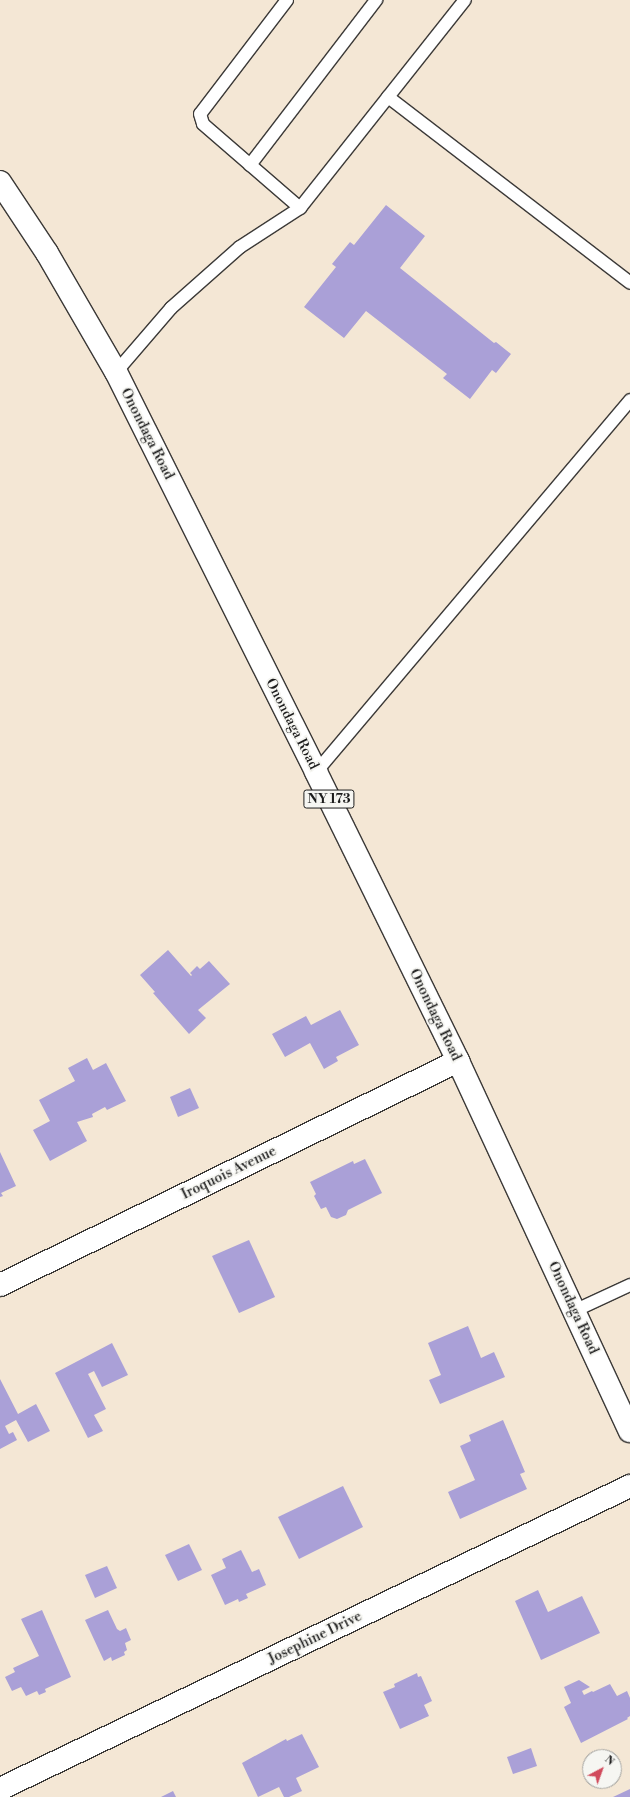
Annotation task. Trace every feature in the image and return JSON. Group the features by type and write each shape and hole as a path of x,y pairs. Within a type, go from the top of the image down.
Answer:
{"main road":[{"name":"Onondaga Road","path":"0,182 47,253 116,372 316,772 458,1061 630,1431"},
{"name":"Iroquois Avenue","path":"0,1285 458,1061"},
{"name":"Josephine Drive","path":"0,1789 630,1486"}],"lane":[{"path":"288,0 200,114 203,124 300,208"},
{"path":"250,165 376,0"},
{"path":"116,372 177,303 240,247 300,208 465,0"},
{"path":"388,97 630,283"},
{"path":"316,772 630,400"},
{"path":"574,1311 630,1285"}],"building":[{"path":"386,205 425,236 400,268 494,343 496,342 511,354 496,373 492,370 470,399 443,378 447,374 366,311 344,338 304,307 336,267 332,264 350,242 354,245"},
{"path":"168,950 191,976 192,975 190,973 197,966 200,969 209,961 230,984 198,1010 206,1018 189,1034 153,993 155,992 140,975"},
{"path":"340,1010 359,1045 336,1057 338,1061 324,1069 310,1043 285,1057 272,1034 306,1016 311,1025"},
{"path":"87,1058 93,1070 106,1063 126,1101 107,1110 105,1107 92,1114 93,1117 77,1122 87,1141 50,1161 33,1130 50,1121 39,1100 75,1081 68,1068"},
{"path":"190,1088 199,1108 178,1117 170,1097"},
{"path":"0,1152 16,1186 1,1193 3,1196 0,1197"},
{"path":"365,1159 382,1193 348,1210 346,1215 337,1219 331,1217 326,1207 321,1209 314,1196 316,1194 310,1182 353,1161 354,1164"},
{"path":"249,1240 275,1297 239,1313 212,1256"},
{"path":"468,1326 481,1358 494,1352 505,1377 440,1404 429,1380 441,1375 428,1343"},
{"path":"112,1343 128,1375 102,1387 94,1371 88,1374 106,1409 94,1415 103,1431 88,1438 55,1373"},
{"path":"0,1379 18,1414 36,1404 50,1431 28,1442 16,1420 5,1426 9,1434 13,1432 17,1440 0,1449"},
{"path":"503,1420 525,1472 520,1474 527,1489 460,1519 448,1492 475,1480 460,1446 471,1441 469,1435"},
{"path":"343,1486 363,1527 299,1559 278,1517"},
{"path":"189,1544 202,1570 178,1581 165,1555"},
{"path":"241,1550 252,1572 259,1569 266,1585 246,1594 248,1598 239,1602 238,1599 225,1605 211,1575 226,1568 222,1559"},
{"path":"107,1566 117,1588 95,1598 85,1575"},
{"path":"538,1590 548,1612 582,1596 600,1633 541,1660 515,1601"},
{"path":"42,1610 71,1677 45,1689 46,1692 39,1695 37,1691 26,1696 21,1687 12,1691 5,1677 15,1672 13,1668 39,1656 21,1619"},
{"path":"108,1610 117,1629 120,1631 126,1628 131,1640 125,1643 127,1650 124,1652 125,1655 112,1661 111,1657 104,1661 85,1620"},
{"path":"417,1673 418,1677 421,1676 432,1701 424,1705 429,1716 400,1729 383,1692 395,1687 394,1684"},
{"path":"579,1680 590,1687 582,1691 584,1695 610,1684 617,1696 627,1691 630,1698 630,1716 627,1718 628,1719 581,1743 564,1707 571,1703 564,1687"},
{"path":"302,1734 319,1767 296,1778 302,1791 289,1797 284,1797 279,1787 258,1797 242,1763 286,1739 287,1741"},
{"path":"531,1748 537,1766 513,1774 507,1757"},
{"path":"630,1789 630,1797 613,1797"},
{"path":"173,1791 176,1797 161,1797"}]}
